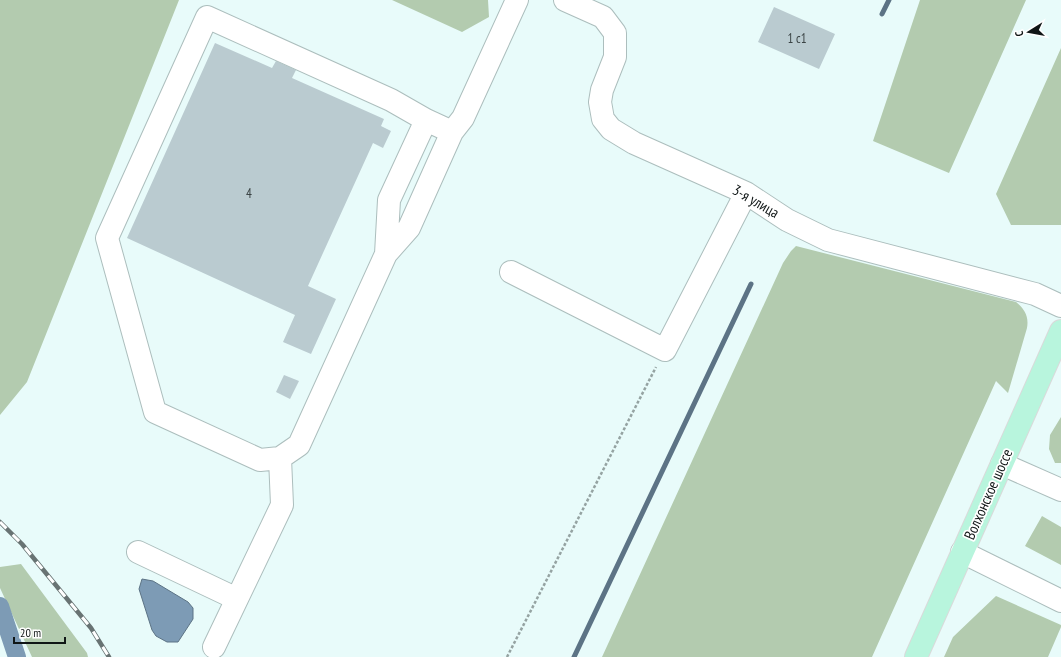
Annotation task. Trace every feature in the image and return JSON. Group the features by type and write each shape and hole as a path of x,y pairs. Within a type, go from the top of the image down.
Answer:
{"main road":[{"name":"Волхонское шоссе","path":"916,657 1061,331"}],"street":[{"path":"452,132 426,120 391,100 211,8 107,238 155,412 260,460 280,458 299,445 386,254 409,228 452,132 463,118 517,0"},
{"name":"3-я улица","path":"565,0 603,17 615,33 614,57 602,90 600,102 603,119 611,129 634,144 746,193 788,220 828,240 1035,294 1061,306"},
{"path":"386,254 388,200 426,120"},
{"path":"511,272 665,350 746,193"},
{"path":"214,647 282,505 280,458"},
{"path":"1002,464 1061,490"},
{"path":"138,552 237,599"},
{"path":"962,552 1061,601"}],"path":[{"path":"507,657 665,350"}],"green space":[{"path":"0,0 179,0 27,382 0,415"},
{"path":"392,0 488,0 489,17 462,32"},
{"path":"920,0 1026,0 949,173 873,141"},
{"path":"1061,48 1061,225 1011,225 996,194"},
{"path":"796,246 1016,302 1022,307 1026,314 1027,328 1008,393 996,381 872,657 602,657 783,263"},
{"path":"1061,417 1061,463 1055,463 1049,449 1050,435"},
{"path":"1042,516 1061,527 1061,565 1025,546"},
{"path":"21,564 87,653 88,657 32,657 0,588 0,567"},
{"path":"996,596 1061,625 1048,657 944,657 953,637"}],"water":[{"path":"142,579 153,581 188,602 193,608 193,619 178,642 167,642 156,636 152,630 139,589"}],"building":[{"path":"774,7 835,34 819,69 758,42"},
{"path":"215,43 272,68 276,61 296,70 292,78 384,119 381,126 391,131 383,148 373,143 308,286 336,299 311,354 283,342 295,315 127,238"},
{"path":"284,375 299,381 290,399 276,392"}],"waterway":[{"path":"882,14 889,0"},
{"path":"574,657 751,284"},
{"path":"0,606 17,657"}],"railway":[{"path":"0,522 22,544 91,628 109,657"}]}
